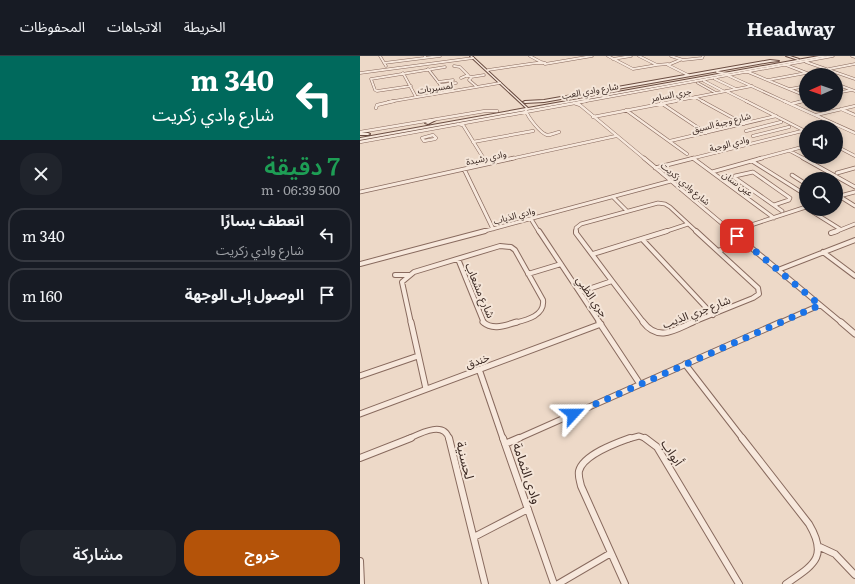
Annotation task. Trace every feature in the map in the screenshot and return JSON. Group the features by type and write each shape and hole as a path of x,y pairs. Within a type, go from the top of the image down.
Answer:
{"street":[{"path":"384,56 381,56 388,69"},
{"path":"429,57 434,56"},
{"path":"384,63 440,56"},
{"path":"530,56 540,63"},
{"path":"544,63 574,57 588,56"},
{"path":"496,73 493,71 536,63 592,56"},
{"path":"608,56 635,69 668,64 680,60 703,58 703,56"},
{"path":"613,59 631,56"},
{"path":"639,56 656,65"},
{"path":"672,56 680,60"},
{"path":"813,56 800,58 825,68"},
{"path":"716,78 726,74 752,69 789,65 805,59 833,56"},
{"name":"شارع وادي العب","path":"526,106 556,104 716,72 752,69 780,62 833,56"},
{"path":"472,57 517,100 532,108"},
{"path":"360,73 472,57 488,70 496,73 526,106 528,117 544,134 559,132"},
{"name":"شارع وادي العب","path":"591,96 684,81 698,81 780,62 787,57 805,59"},
{"path":"764,66 795,57 805,59"},
{"path":"534,59 536,63"},
{"name":"شارع وادي العب","path":"360,137 379,136 427,123 516,108 546,100 772,61 780,62"},
{"path":"780,62 794,63"},
{"path":"496,73 540,63"},
{"path":"668,64 688,75"},
{"path":"833,68 855,64"},
{"path":"789,65 799,69"},
{"path":"412,66 415,71"},
{"path":"454,66 460,67 469,77 472,78 469,80 477,87"},
{"path":"411,86 377,91 375,90 371,80 376,77 445,67"},
{"path":"488,70 507,68"},
{"path":"428,69 446,92"},
{"path":"752,69 768,80 799,93"},
{"path":"698,81 716,74 716,72 738,79"},
{"path":"403,73 416,97"},
{"path":"734,73 735,77"},
{"path":"768,80 799,73"},
{"path":"726,74 827,120"},
{"path":"461,78 484,75"},
{"path":"843,75 855,79"},
{"path":"848,77 855,75"},
{"path":"585,101 731,76"},
{"path":"716,78 736,89"},
{"path":"438,82 453,80"},
{"path":"660,80 672,81"},
{"path":"698,81 716,93"},
{"path":"704,81 799,127"},
{"path":"440,85 456,83"},
{"name":"لمسيربات","path":"376,108 376,106 380,103 500,83"},
{"name":"جري السامر","path":"593,117 752,86"},
{"path":"790,89 799,87"},
{"path":"843,87 855,91"},
{"path":"843,92 852,90"},
{"path":"540,105 539,106 582,95 591,96"},
{"path":"463,123 471,118 526,106 581,103 591,96"},
{"path":"695,97 744,124"},
{"path":"516,108 517,100"},
{"path":"540,105 546,100"},
{"path":"791,104 799,102"},
{"path":"556,104 570,103"},
{"name":"شارع وادي زكريت","path":"581,103 593,117 855,334"},
{"path":"661,103 706,133"},
{"name":"شارع وادي العب","path":"360,137 368,134 463,123 540,105"},
{"path":"360,137 369,140 463,123 499,116 526,106"},
{"path":"843,109 855,106"},
{"path":"626,110 687,154"},
{"path":"843,110 855,115"},
{"path":"360,137 446,117 485,111 497,111"},
{"path":"816,115 828,112"},
{"path":"499,116 504,114"},
{"name":"شارع وجبة السيق","path":"670,142 776,116"},
{"path":"427,123 434,120"},
{"path":"746,131 781,122"},
{"path":"463,123 487,164"},
{"path":"763,127 781,137"},
{"path":"753,136 788,127"},
{"path":"843,128 855,133"},
{"path":"360,137 403,130 418,131"},
{"path":"425,130 427,136"},
{"path":"473,142 533,131"},
{"name":"وادي الوجبة","path":"655,168 799,132"},
{"path":"434,135 436,139 424,141 422,137 427,136 434,135"},
{"path":"369,140 379,136"},
{"name":"وادي رشيدة","path":"360,192 616,136"},
{"path":"712,172 799,148"},
{"path":"843,150 855,156"},
{"path":"790,151 855,187"},
{"name":"عين سنان","path":"694,159 774,218"},
{"path":"752,161 799,191"},
{"path":"731,167 741,174"},
{"path":"841,172 855,168"},
{"path":"464,169 494,229"},
{"path":"774,205 790,200 790,198 753,172 734,177 782,211"},
{"path":"792,175 799,180"},
{"name":"وادي الذياب","path":"360,264 671,181"},
{"path":"843,196 855,192"},
{"path":"614,197 627,211 654,203 668,205 718,251 744,242"},
{"path":"843,200 855,206"},
{"path":"748,226 799,210"},
{"name":"شارع جري الذيب","path":"627,211 581,224 576,228 576,233 648,329 656,333 666,333 757,296 759,291 755,285 718,251"},
{"path":"818,216 840,230"},
{"name":"جري الظبي","path":"531,219 640,384"},
{"path":"592,254 688,224"},
{"path":"831,232 855,224"},
{"path":"642,239 713,315"},
{"path":"778,270 855,240"},
{"name":"شارع مشعاب","path":"395,275 409,274 500,246 507,246 515,250 543,300 544,305 541,310 533,316 504,326 490,327 482,320 458,259"},
{"path":"823,252 855,276"},
{"path":"528,274 561,264"},
{"path":"409,274 402,282 426,389"},
{"path":"580,292 612,281"},
{"path":"505,444 820,305"},
{"name":"خندق","path":"360,414 601,324"},
{"path":"360,376 418,356"},
{"path":"685,364 809,524 818,538 820,546 817,561 786,584"},
{"name":"وادى الثمامة","path":"479,369 554,584"},
{"name":"لحسنية","path":"360,458 430,430 443,430 448,435 474,537 484,584"},
{"name":"أبواب","path":"625,584 580,482 580,468 585,460 593,455 634,437 644,437 654,443 657,447 739,584"},
{"path":"474,537 528,509"},
{"path":"820,546 836,553 855,575"},
{"path":"558,584 611,553"},
{"path":"360,561 361,584"}],"route":[{"path":"573,414 820,305 737,236"}]}
